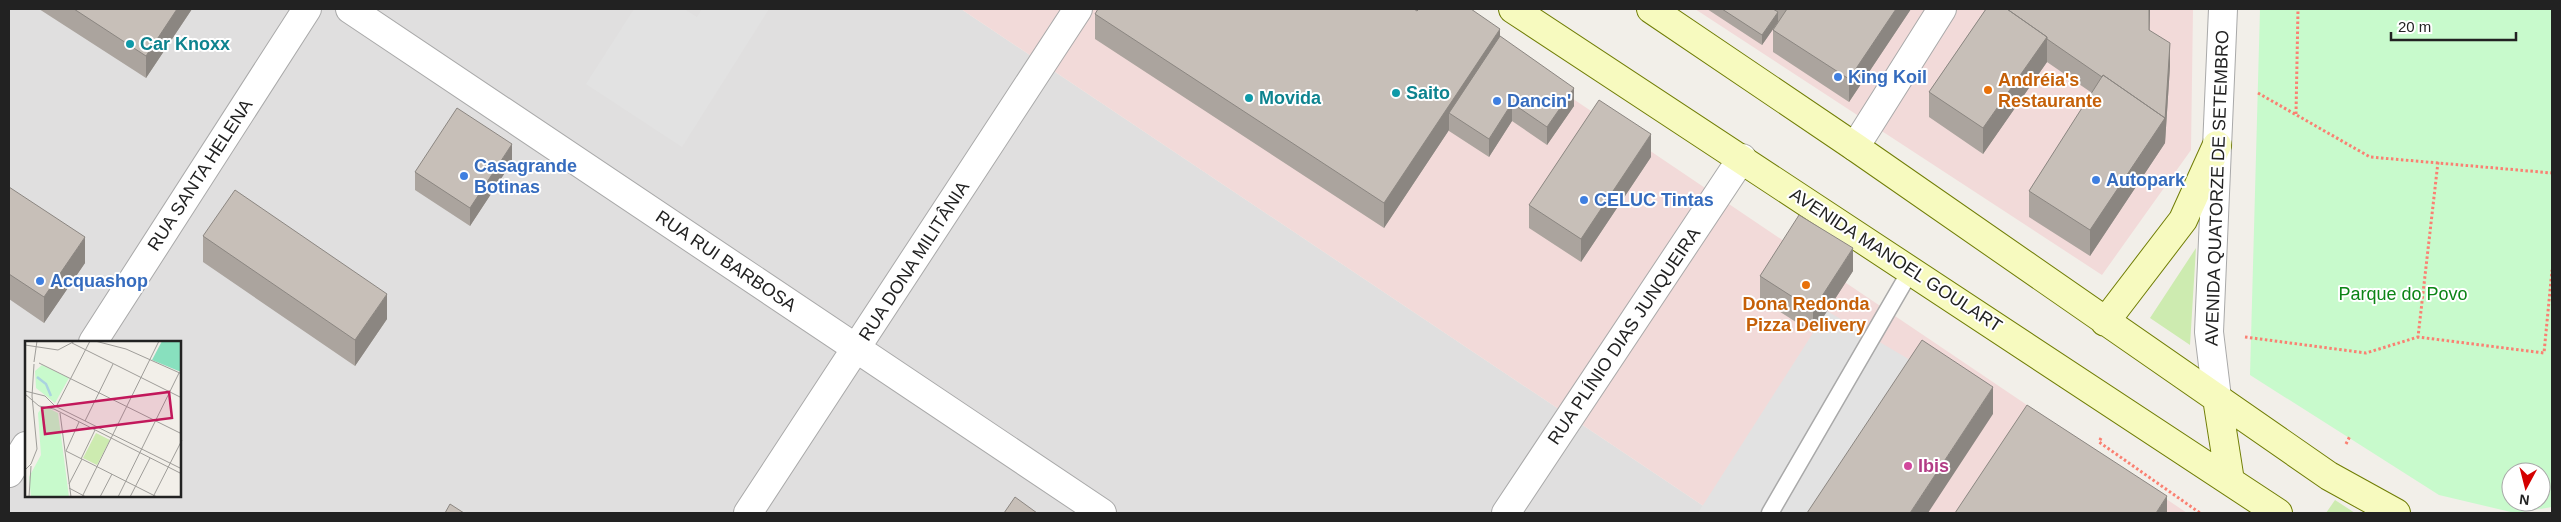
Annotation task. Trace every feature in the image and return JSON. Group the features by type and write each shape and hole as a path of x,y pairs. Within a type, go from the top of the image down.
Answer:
{"main road":[{"name":"AVENIDA MANOEL GOULART","path":"1513,9 1742,158 2230,481 2272,511"},
{"path":"1651,9 1855,147 2329,476 2396,513"},
{"path":"2105,322 2183,220 2217,145"},
{"path":"2217,398 2230,481"}],"street":[{"name":"RUA SANTA HELENA","path":"94,341 307,9"},
{"name":"RUA RUI BARBOSA","path":"350,9 1102,513"},
{"name":"RUA DONA MILITÂNIA","path":"748,513 1078,9"},
{"path":"1855,147 1942,9"},
{"name":"AVENIDA QUATORZE DE SETEMBRO","path":"2217,398 2209,332 2223,9"},
{"name":"RUA PLÍNIO DIAS JUNQUEIRA","path":"1506,513 1742,158"},
{"path":"9,473 25,448"}],"lane":[{"path":"1770,513 1911,270"}],"path":[{"path":"2296,114 2298,9"},
{"path":"2258,93 2370,157 2552,173"},
{"path":"2418,337 2438,162"},
{"path":"2209,332 2366,353 2418,337 2544,353 2552,270"}],"shaded area":[{"path":"9,9 961,9 1714,513 9,513"},
{"path":"634,9 684,9 697,17 702,9 769,9 682,147 586,84"},
{"path":"961,9 1440,9 2187,513 1714,513"},
{"path":"1695,9 2193,9 2191,150 2102,275"},
{"path":"1827,311 1922,367 1825,513 1698,513"}],"green space":[{"name":"Parque do Povo","path":"2260,9 2552,9 2552,507 2551,462 2501,462 2501,510 2439,495 2250,375"},
{"path":"2196,248 2190,345 2150,318"},
{"path":"2335,500 2355,513 2326,513"}],"building":[{"path":"74,9 177,9 146,56"},
{"path":"1098,9 1414,9 1417,11 1419,9 1471,9 1500,29 1384,203 1095,14"},
{"path":"1722,9 1773,9 1778,12 1762,35"},
{"name":"King Koil","path":"1787,9 1896,9 1849,79 1773,30"},
{"name":"Andréia's Restaurante","path":"1986,9 2007,9 2047,37 1983,128 1929,92"},
{"path":"2007,9 2149,9 2149,30 2170,43 2165,120 2165,118 2103,75 2102,77"},
{"path":"1500,36 1574,88 1547,127 1512,103 1489,139 1449,113"},
{"name":"Autopark","path":"2103,75 2165,118 2090,230 2029,191"},
{"name":"CELUC Tintas","path":"1599,100 1651,134 1581,239 1529,205"},
{"name":"Casagrande Botinas","path":"457,108 512,144 470,208 415,172"},
{"name":"Acquashop","path":"9,187 85,237 44,297 9,274"},
{"path":"235,190 387,294 355,340 203,236"},
{"path":"1799,215 1853,248 1813,310 1760,276"},
{"name":"Ibis","path":"1922,340 1993,387 1910,513 1807,513"},
{"path":"2027,405 2167,496 2156,513 1955,513"},
{"path":"1015,497 1037,513 1004,513"},
{"path":"450,504 464,513 445,513"}],"place":[{"name":"Car Knoxx","path":"130,44"},
{"name":"King Koil","path":"1838,77"},
{"name":"Andréia's Restaurante","path":"1988,90"},
{"name":"Saito","path":"1396,93"},
{"name":"Movida","path":"1249,98"},
{"name":"Dancin'","path":"1497,101"},
{"name":"Casagrande Botinas","path":"464,176"},
{"name":"Autopark","path":"2096,180"},
{"name":"CELUC Tintas","path":"1584,200"},
{"name":"Acquashop","path":"40,281"},
{"name":"Dona Redonda Pizza Delivery","path":"1806,285"},
{"name":"Ibis","path":"1908,466"}]}
